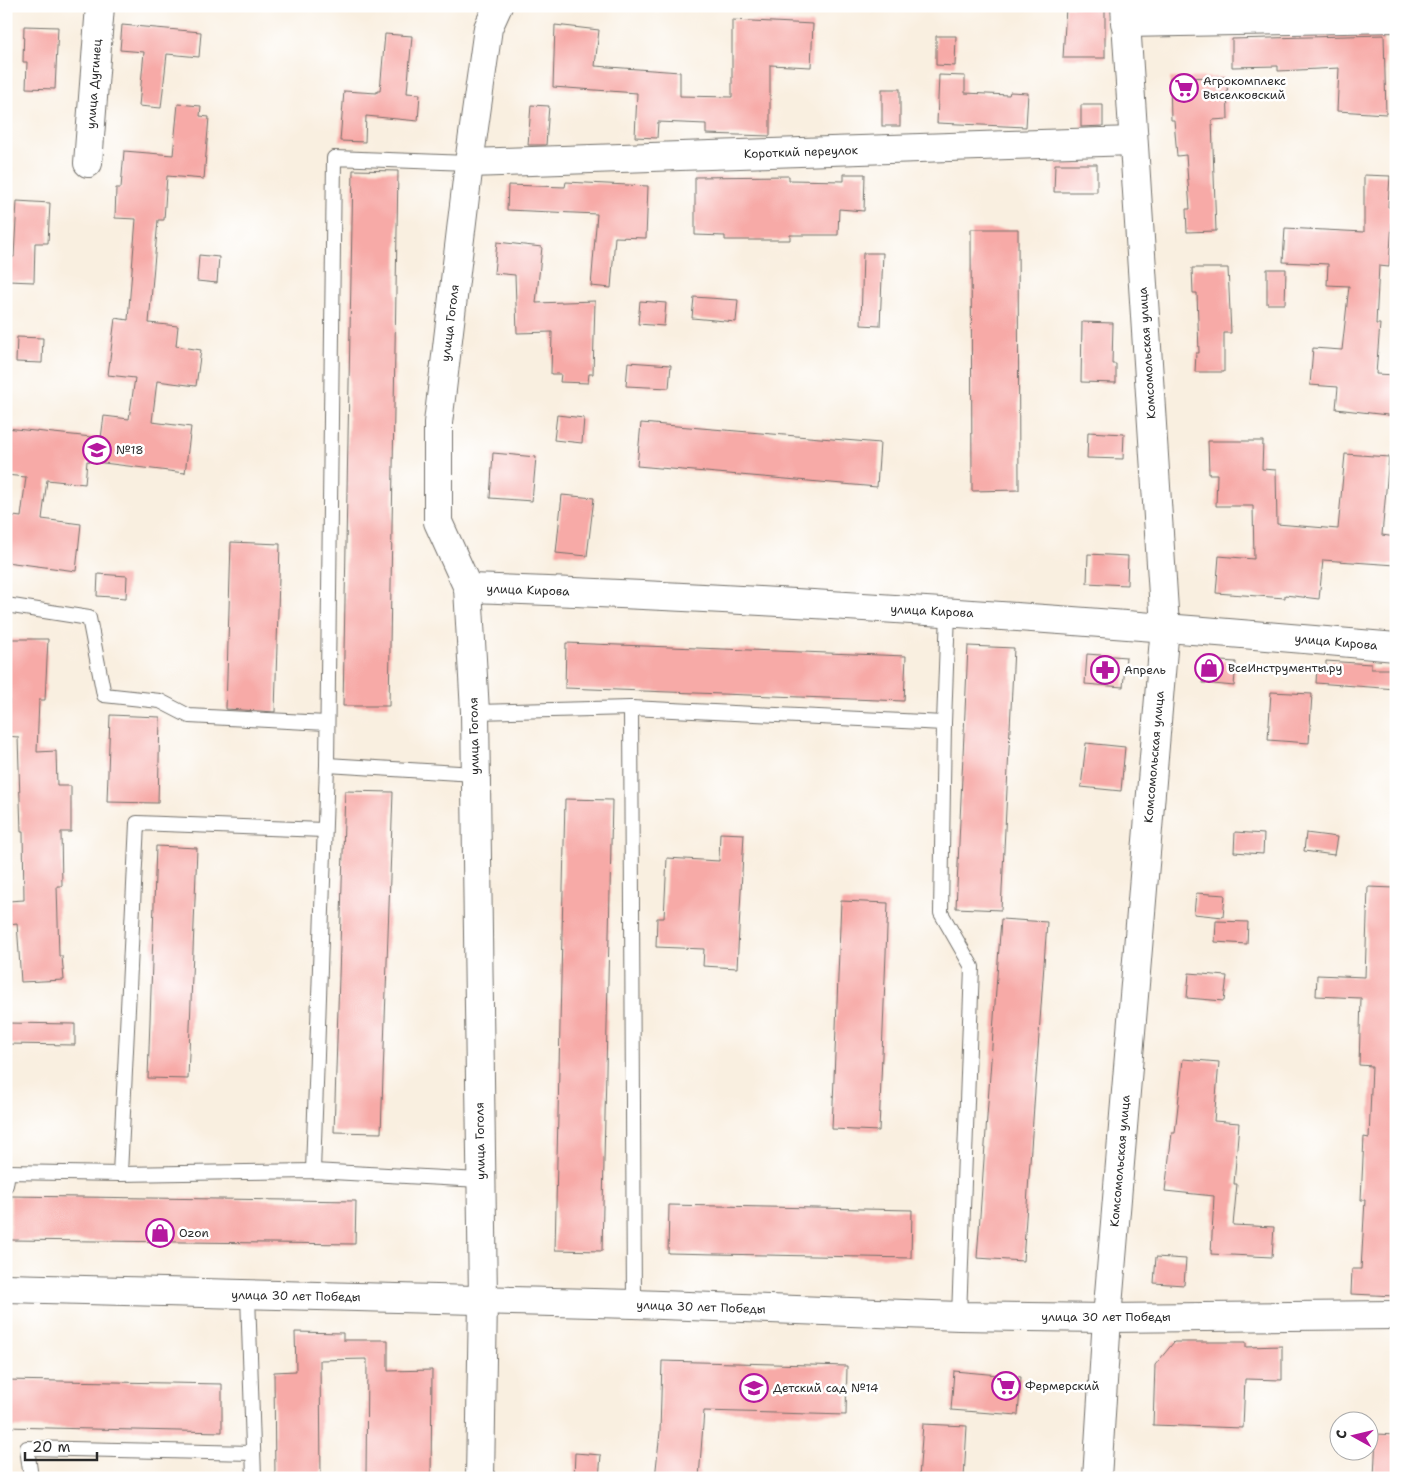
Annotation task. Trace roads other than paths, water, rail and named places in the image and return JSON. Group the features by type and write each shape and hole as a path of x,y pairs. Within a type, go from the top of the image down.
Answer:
{"street":[{"name":"улица Дугинец","path":"88,163 100,6"},
{"name":"улица Гоголя","path":"480,1478 483,1300 474,712 468,588 438,522 438,423 469,163 488,28 498,6"},
{"path":"1125,14 1396,18"},
{"name":"Комсомольская улица","path":"1097,1478 1107,1318 1165,626 1125,14"},
{"name":"Короткий переулок","path":"469,163 1133,141"},
{"name":"улица Кирова","path":"468,588 948,612 1165,626 1396,647"},
{"name":"улица 30 лет Победы","path":"6,1288 634,1304 959,1316 1107,1318 1396,1315"}],"lane":[{"path":"313,1171 327,765 334,158 469,163"},
{"path":"6,605 88,618 104,695 160,701 189,716 327,722"},
{"path":"948,612 941,914 972,967 959,1316"},
{"path":"474,712 630,708 944,722"},
{"path":"630,708 634,1304"},
{"path":"327,765 475,774"},
{"path":"120,1174 137,823 324,830"},
{"path":"6,1186 8,1172 120,1174 313,1171 480,1180"},
{"path":"248,1295 254,1478"},
{"path":"31,1478 27,1448 253,1453"}],"place":[{"name":"Агрокомплекс Выселковский","path":"1184,88"},
{"name":"№18","path":"97,450"},
{"name":"ВсеИнструменты.ру","path":"1209,668"},
{"name":"Апрель","path":"1105,670"},
{"name":"Ozon","path":"160,1233"},
{"name":"Фермерский","path":"1006,1386"},
{"name":"Детский сад №14","path":"754,1388"}]}
